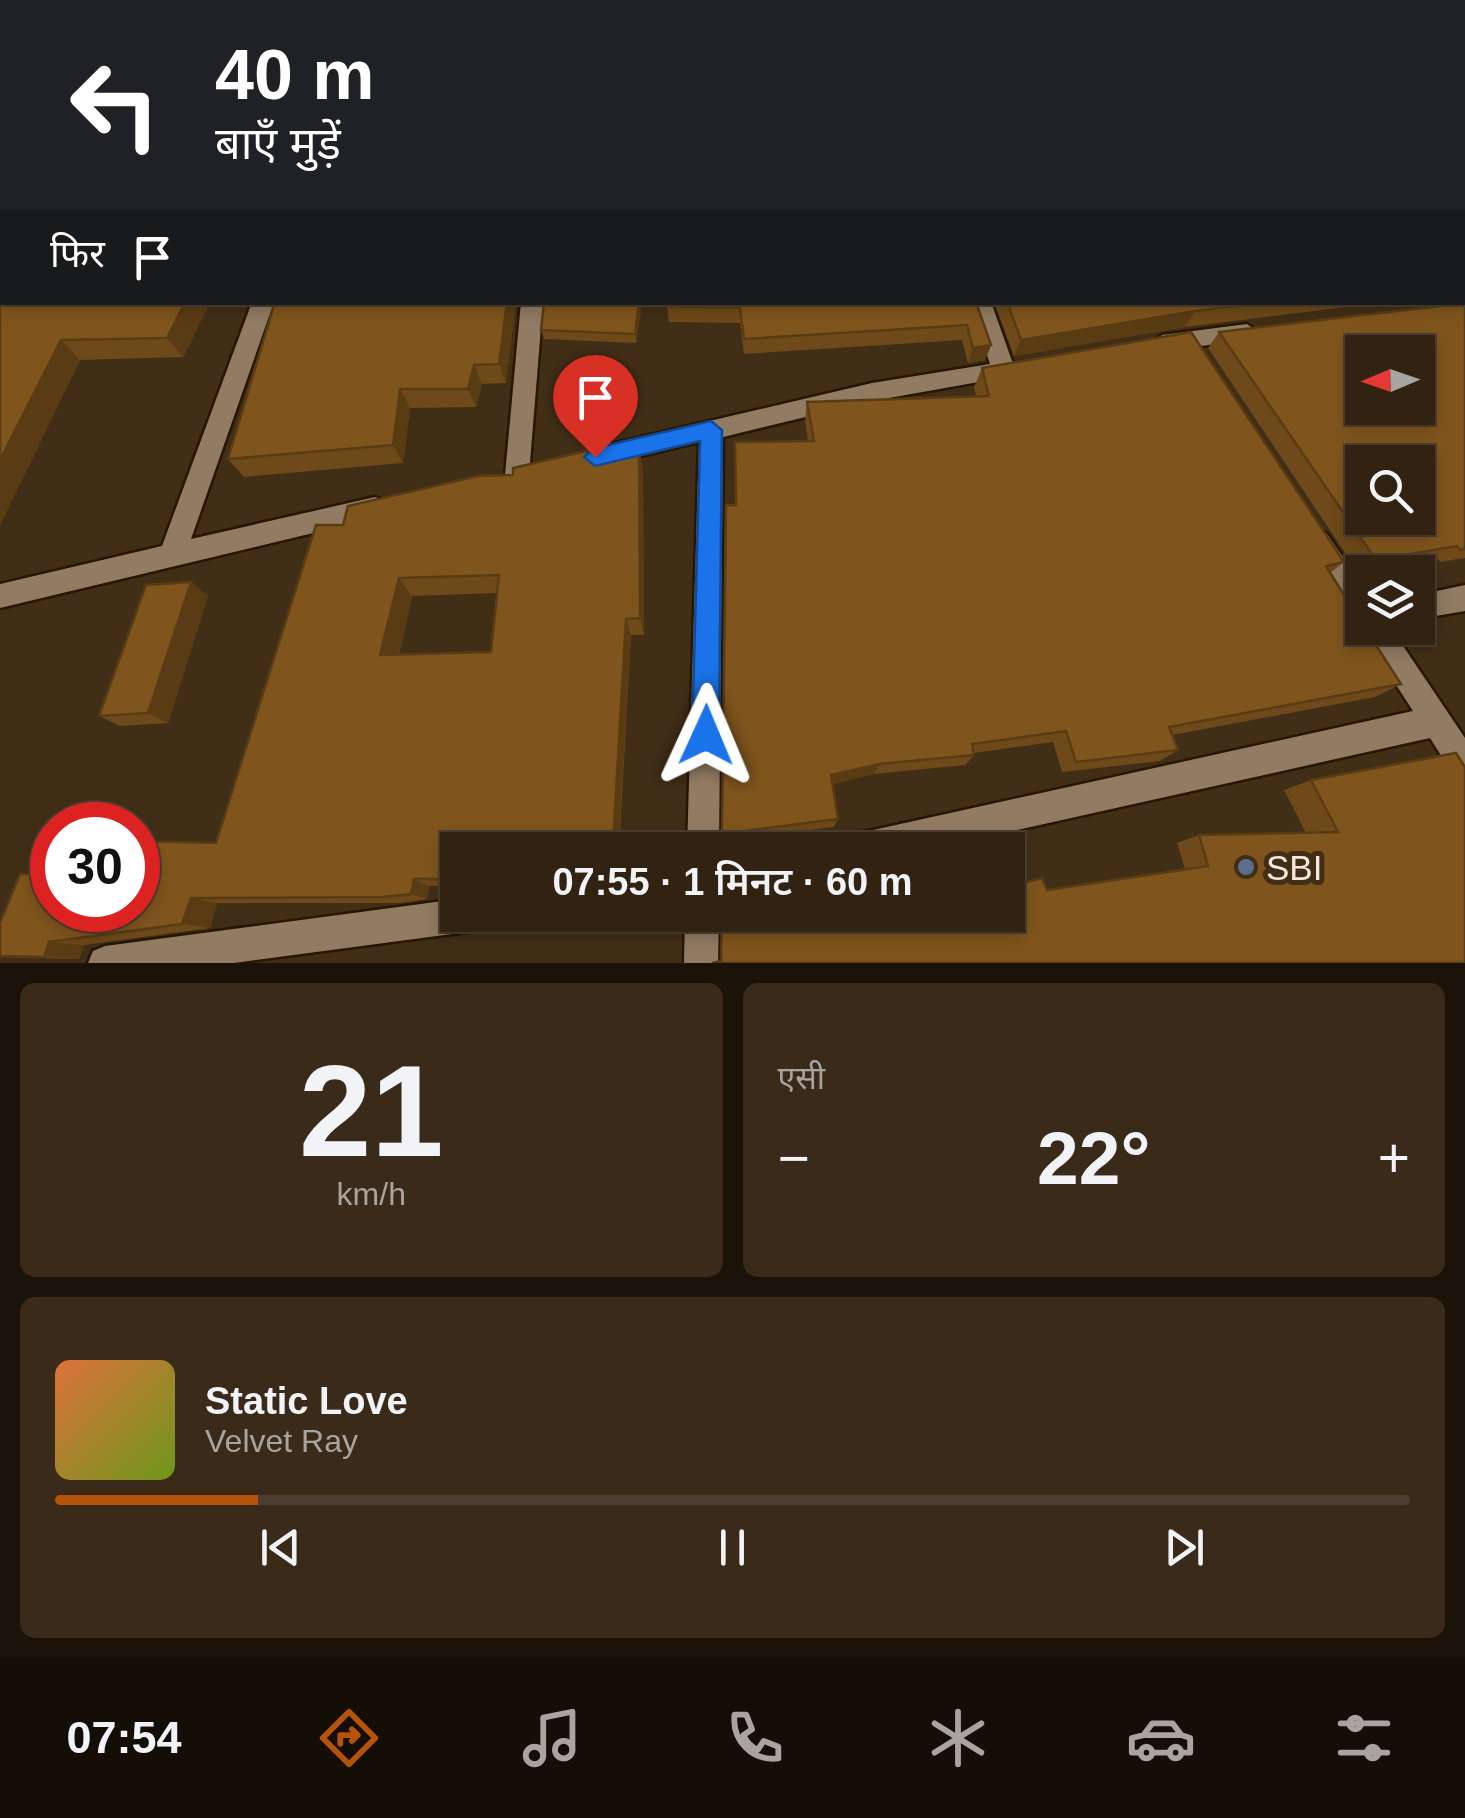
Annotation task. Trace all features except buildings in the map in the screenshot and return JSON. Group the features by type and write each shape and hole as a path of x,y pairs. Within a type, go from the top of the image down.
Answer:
{"street":[{"path":"172,556 262,305"},
{"path":"518,475 532,305"},
{"path":"981,305 1004,370"},
{"path":"1131,348 1279,328"},
{"path":"1185,340 1206,371"},
{"path":"575,461 872,392 1040,364"},
{"path":"703,832 711,430"},
{"path":"0,596 394,504"},
{"path":"1300,514 1345,582"},
{"path":"1435,604 1465,598"},
{"path":"1386,645 1465,765"},
{"path":"935,832 1437,721"},
{"path":"105,963 440,919"},
{"path":"701,963 702,932"}],"place":[{"name":"SBI","path":"1246,867"}],"route":[{"path":"595,457 711,430 706,735"}]}
